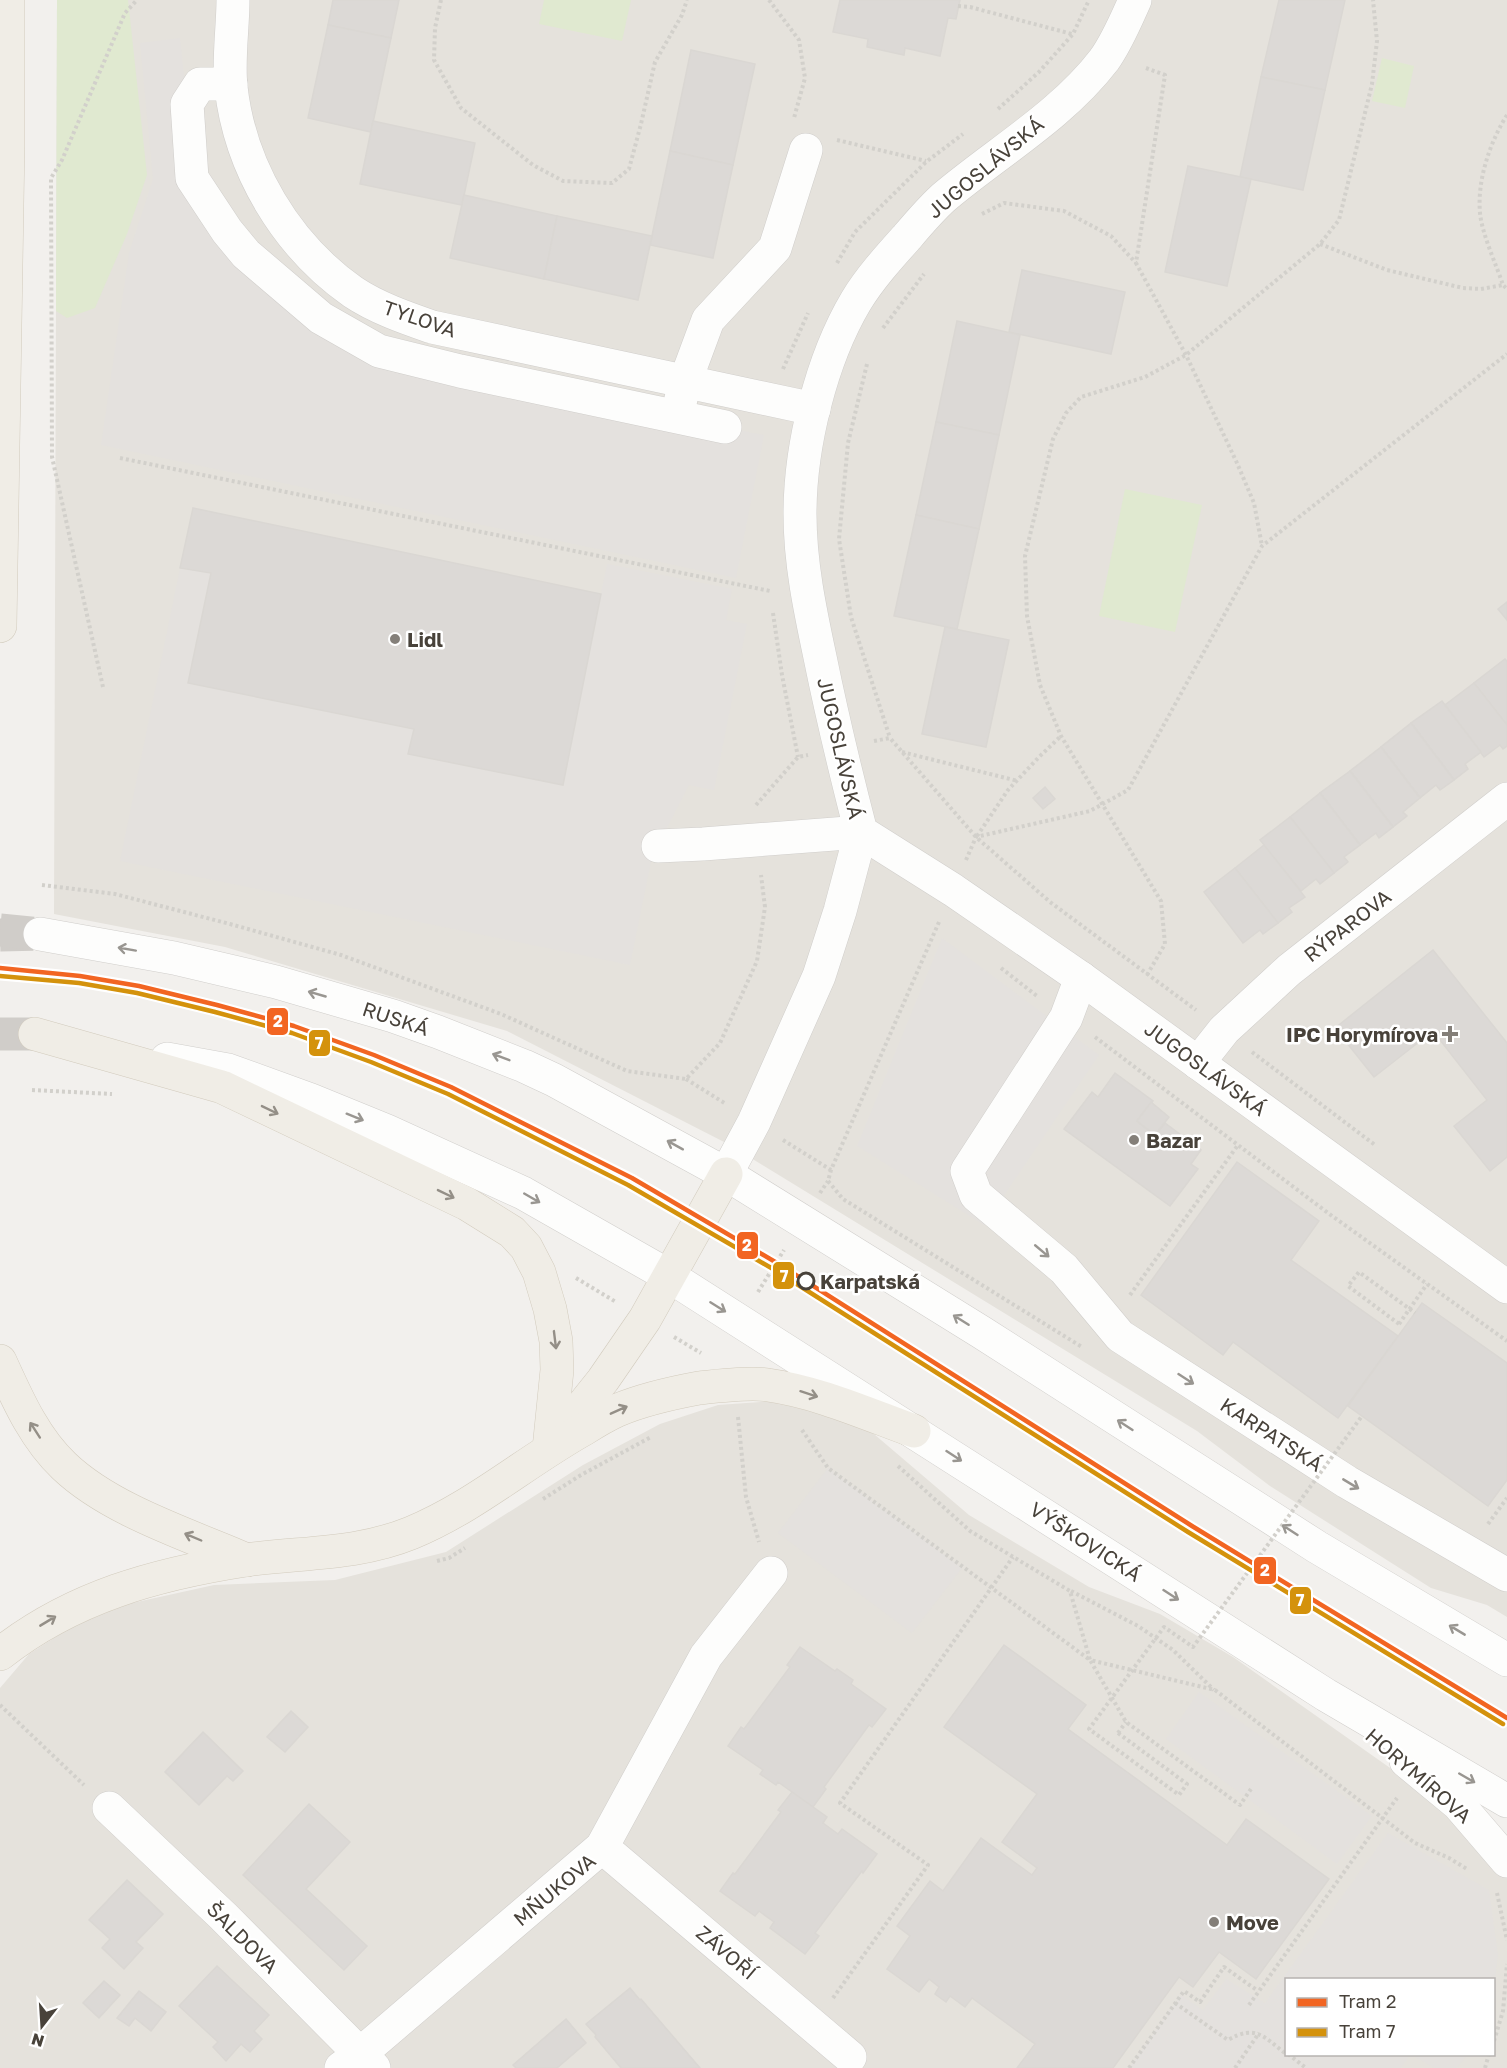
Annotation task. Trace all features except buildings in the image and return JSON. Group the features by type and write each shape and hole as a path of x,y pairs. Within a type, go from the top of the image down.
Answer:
{"main road":[{"path":"0,626 9,0"},
{"path":"35,1034 222,1087 467,1204 512,1232 526,1247 538,1272 550,1309 556,1341 557,1370 549,1449"},
{"path":"549,1449 603,1380 645,1319 726,1174"},
{"path":"0,1361 32,1427 63,1465 82,1481 122,1506 247,1560"},
{"path":"0,1654 46,1622 86,1602 166,1576 247,1560 354,1549 382,1543 410,1533 463,1506 500,1484 549,1449 616,1411 636,1403 684,1391 765,1384 802,1392 914,1431"}],"street":[{"name":"TYLOVA","path":"234,0 231,84 244,150 273,206 302,244 329,272 354,292 406,318 432,327 814,409"},
{"name":"JUGOSLÁVSKÁ","path":"1135,0 1122,30 1105,58 1085,82 1059,106 941,200 877,272 856,301 839,335 814,409 802,474 801,494 806,588 839,748 861,831 953,890 1081,978 1507,1287"},
{"path":"231,84 200,84 187,104 192,178 222,224 246,254 321,318 379,351 471,374 725,427"},
{"path":"677,418 685,382 708,320 775,248 821,145"},
{"name":"RÝPAROVA","path":"1198,1063 1224,1030 1289,970 1507,799"},
{"path":"658,846 861,831 840,911 819,976 754,1122 726,1174 1317,1547 1507,1660"},
{"name":"RUSKÁ","path":"40,934 156,954 244,973 438,1032 554,1080 726,1174"},
{"name":"KARPATSKÁ","path":"1081,978 1066,1018 967,1171 976,1195 1064,1269 1120,1336 1347,1482 1507,1575"},
{"path":"35,1034 228,1070 311,1100 387,1131 523,1193 669,1276"},
{"name":"VÝŠKOVICKÁ","path":"669,1276 1326,1695 1507,1801"},
{"name":"MŇUKOVA","path":"358,2063 602,1847 706,1656 771,1573"},
{"name":"HORYMÍROVA","path":"1326,1695 1458,1804 1502,1875"},
{"name":"ŠALDOVA","path":"109,1808 223,1916 358,2063"},
{"name":"ZÁVOŘÍ","path":"602,1847 850,2056"}],"path":[{"path":"103,687 52,457 51,178 62,160 125,13 137,0"},
{"path":"441,0 435,28 434,60 461,108 533,165 563,181 612,183 629,169 655,62 682,15 687,0"},
{"path":"970,7 974,0"},
{"path":"1124,1010 1165,944 1161,901 1061,736 1040,685 1027,616 1025,556 1053,439 1066,413 1081,397 1145,377 1186,355 1320,244 1339,220 1372,84 1377,41 1373,0"},
{"path":"958,6 970,7 1083,36"},
{"path":"1136,263 1165,75 1146,68"},
{"path":"1320,244 1387,270 1463,288 1505,287 1480,214 1481,184 1489,151 1507,115"},
{"path":"821,145 926,162"},
{"path":"972,218 1004,203 1064,211 1111,236 1136,263 1186,355 1237,463 1254,503 1262,546"},
{"path":"878,334 927,270"},
{"path":"869,355 848,443 839,539 851,617 890,738"},
{"path":"120,458 770,591"},
{"path":"608,558 608,564"},
{"path":"976,837 1008,790 1061,736"},
{"path":"902,752 1018,781"},
{"path":"939,923 947,929"},
{"path":"992,961 1332,1216 1507,1341"},
{"path":"32,1090 119,1095"},
{"path":"1109,1324 1238,1145"},
{"path":"741,1321 828,1181"},
{"path":"538,1272 556,1266 734,1372 746,1497 763,1556 771,1573"},
{"path":"1415,1313 1359,1272 1348,1286 1400,1324 1427,1284"},
{"path":"1126,1722 1118,1733 1187,1784 1179,1795 1089,1729 1164,1628 1193,1647 1362,1416"},
{"path":"796,1425 804,1431 828,1468 1090,1660 1215,1690"},
{"path":"534,1505 581,1475 651,1437"},
{"path":"894,1462 970,1531 1070,1591 1138,1626 1173,1650 1215,1690 1415,1843 1449,1858 1468,1870"},
{"path":"426,1564 448,1558 468,1546"},
{"path":"814,2025 927,1865 840,1803 992,1590 1013,1557"},
{"path":"1070,1591 1090,1660 1126,1722 1240,1805 1251,1789"},
{"path":"0,1705 109,1808"},
{"path":"1249,2005 1400,1795"},
{"path":"1502,1875 1507,1940"},
{"path":"1495,2038 1503,2011 1507,1964"},
{"path":"1129,2068 1184,1991 1200,2002 1224,1967 1258,1991"},
{"path":"1175,2003 1228,2040 1241,2033 1259,2033 1285,2052"},
{"path":"1235,2068 1259,2033"},
{"path":"1290,2056 1306,2068"}],"shaded area":[{"path":"57,0 1507,0 1507,1617 1487,1605 1431,1588 1270,1486 1197,1431 728,1144 507,1031 225,947 54,914"},
{"path":"180,38 192,178 321,318 677,418 764,435 736,578 101,445 129,253 153,179 140,43"},
{"path":"607,564 732,589 726,620 747,624 714,790 689,785 652,857 630,965 120,861 180,568 211,573 188,683 414,729 409,754 562,785"},
{"path":"942,938 1099,1055 984,1225 857,1146"},
{"path":"773,1401 854,1417 969,1515 1089,1587 1160,1614 1233,1657 1410,1782 1507,1837 1507,2068 0,2068 0,1688 29,1654 96,1611 214,1585 335,1580 446,1552 583,1465 660,1424 718,1405"},
{"path":"828,1468 962,1568 912,1633 778,1533"},
{"path":"1199,1692 1372,1816 1337,1864 1166,1739"},
{"path":"1388,1833 1489,1890 1498,1955 1495,1980 1495,1978 1285,1978 1285,2056 1409,2056 1401,2068 1129,2068 1181,1995 1203,2010 1226,1979 1265,2003"},
{"path":"1414,2056 1466,2056 1457,2068 1434,2068"}],"green space":[{"path":"57,0 128,0 147,175 127,234 95,308 67,318 56,311"},
{"path":"544,0 631,0 622,41 539,24"},
{"path":"1382,58 1414,66 1405,108 1372,101"},
{"path":"1125,489 1202,505 1175,632 1099,616"}],"tunnel":[{"path":"0,930 40,934"},
{"path":"0,935 40,934"},
{"path":"0,1034 35,1034"}],"tram line":[{"name":"2","path":"0,968 80,976 139,986 217,1005 294,1026 374,1055 451,1087 632,1178 777,1263 1192,1526 1507,1718"},
{"name":"7","path":"0,976 79,983 137,993 215,1012 292,1033 448,1094 628,1185 773,1269 1188,1532 1503,1724"}],"place":[{"name":"Lidl","path":"395,639"},
{"name":"IPC Horymírova","path":"1450,1034"},
{"name":"Bazar","path":"1134,1140"},
{"name":"Karpatská","path":"806,1281"},
{"name":"Move","path":"1214,1922"}]}
